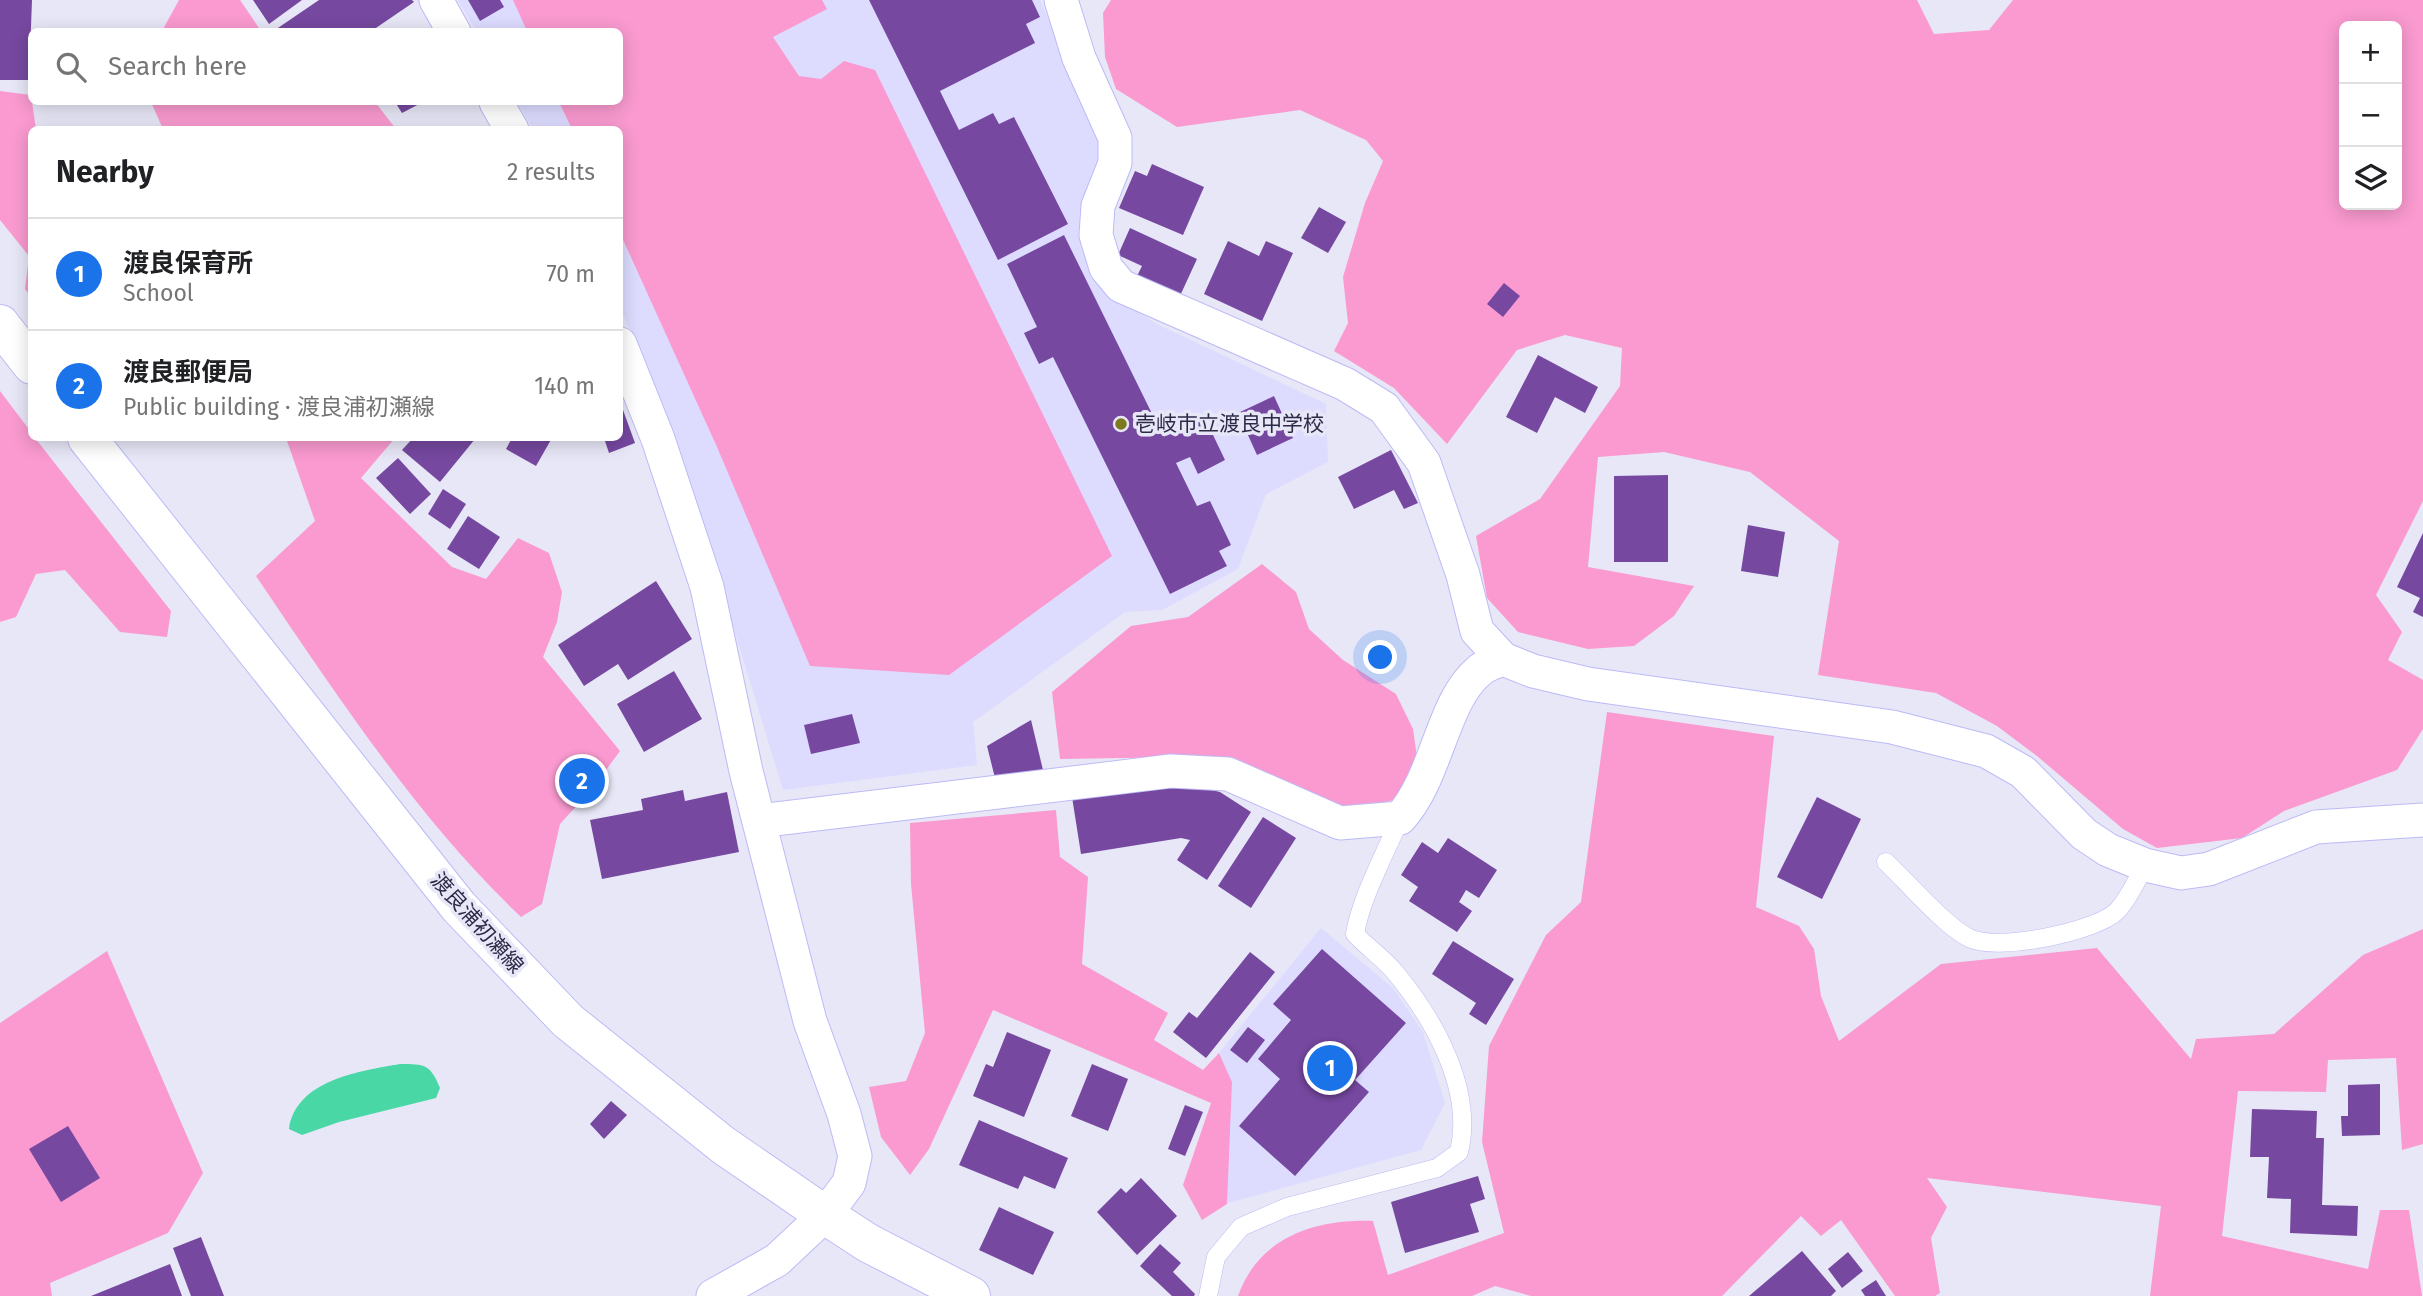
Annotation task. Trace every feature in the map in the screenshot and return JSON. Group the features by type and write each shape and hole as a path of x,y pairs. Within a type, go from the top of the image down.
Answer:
{"main road":[{"path":"0,324 28,360"},
{"name":"渡良浦初瀬線","path":"89,441 459,907 568,1021 723,1145 867,1243 961,1293"}],"street":[{"path":"436,0 452,28"},
{"path":"1061,0 1079,58 1115,138 1115,163 1098,206 1096,235 1106,268 1121,286 1345,384 1384,408 1424,463 1463,575 1477,631 1503,659 1533,671 1588,684 1892,727 1986,751 2024,772 2084,834 2108,850 2145,865 2181,873 2209,869 2316,827 2423,820"},
{"path":"498,105 510,126"},
{"path":"623,352 658,439 707,587 759,821 810,1021 844,1114 855,1156 849,1183 825,1215 777,1260 713,1296"},
{"path":"759,821 1171,771 1228,774 1340,822 1400,818 1416,801 1462,689 1479,670 1503,659"}],"lane":[{"path":"1208,1296 1216,1258 1241,1227 1287,1207 1437,1168 1459,1152 1464,1131 1462,1096 1434,1031 1393,970 1355,934 1359,908 1375,880 1400,818"},
{"path":"1886,862 1970,939 2001,943 2043,938 2090,927 2116,912 2145,865"}],"shaded area":[{"path":"179,0 240,0 259,28 164,28"},
{"path":"458,0 1040,0 1105,151 1081,212 1087,251 1107,293 1157,324 1326,404 1328,462 1266,494 1238,569 1162,610 1125,612 973,722 977,765 783,790 675,436 623,314 623,126 531,126 519,105 623,105 623,28 474,28"},
{"path":"513,0 822,0 827,9 773,37 799,76 821,79 844,61 875,70 1112,556 949,675 810,666 717,447 623,240 623,126 571,126 560,105 623,105 623,28 526,28"},
{"path":"1111,0 1917,0 1934,34 1989,30 2013,0 2423,0 2423,501 2376,595 2402,632 2388,660 2423,680 2423,729 2397,770 2284,811 2242,838 2157,848 2123,829 1997,726 1936,693 1818,675 1839,541 1750,472 1664,452 1598,457 1588,567 1694,586 1674,616 1634,646 1588,649 1518,632 1487,598 1476,536 1540,499 1620,386 1622,348 1565,335 1517,350 1447,444 1394,388 1334,351 1348,323 1343,277 1365,203 1383,161 1366,140 1300,110 1177,127 1116,89 1105,57 1103,13"},
{"path":"0,91 28,95 28,105 32,105 36,126 28,126 28,255 0,220"},
{"path":"152,105 377,105 394,126 162,126"},
{"path":"28,264 28,293 25,289"},
{"path":"0,391 28,428 28,441 37,441 171,611 167,637 120,632 65,570 36,574 16,617 0,622"},
{"path":"287,441 392,441 361,478 452,567 486,579 518,538 549,553 562,592 557,622 543,657 620,751 592,789 560,824 542,904 521,917 447,839 413,797 348,710 256,576 315,521"},
{"path":"1262,564 1296,592 1309,629 1343,660 1396,694 1413,729 1418,765 1401,798 1367,807 1331,805 1187,757 1060,759 1052,692 1131,626 1188,617"},
{"path":"1607,712 1774,736 1756,907 1799,926 1814,949 1821,996 1839,1041 1941,964 2097,948 2191,1059 2196,1039 2274,1034 2363,955 2423,929 2423,1144 2402,1150 2396,1058 2328,1060 2326,1092 2238,1091 2222,1236 2368,1269 2380,1210 2409,1210 2422,1296 2150,1296 2161,1206 1927,1178 1947,1207 1931,1238 1940,1293 1935,1296 1895,1296 1841,1220 1821,1236 1801,1216 1722,1296 1531,1296 1495,1286 1472,1296 1238,1296 1247,1276 1260,1259 1275,1246 1310,1228 1351,1221 1373,1221 1388,1275 1504,1233 1482,1142 1489,1046 1546,935 1581,902"},
{"path":"1056,810 1060,857 1088,877 1082,964 1168,1013 1154,1040 1203,1070 1219,1053 1232,1082 1227,1204 1202,1220 1183,1185 1211,1103 993,1010 929,1149 910,1175 881,1137 869,1087 906,1081 925,1033 911,884 910,823"},
{"path":"1321,928 1393,988 1423,1032 1445,1103 1421,1150 1221,1205 1232,1082 1219,1053"},
{"path":"107,951 203,1173 168,1233 50,1283 52,1296 0,1296 0,1023"},
{"path":"400,1064 421,1065 430,1070 440,1088 436,1098 339,1122 302,1135 289,1129 294,1112 304,1099 317,1089 349,1075"}],"building":[{"path":"0,0 32,0 31,28 28,28 28,80 0,80"},
{"path":"253,0 302,0 269,24"},
{"path":"319,0 414,2 376,28 278,28"},
{"path":"468,0 500,0 504,7 480,21"},
{"path":"869,0 1032,0 1040,17 1026,24 1035,43 940,91 959,130 993,113 999,124 1014,117 1068,224 998,260"},
{"path":"397,105 417,105 402,113"},
{"path":"1152,164 1204,187 1183,235 1119,208 1135,171 1147,176"},
{"path":"1319,207 1346,222 1328,253 1301,238"},
{"path":"1130,228 1197,259 1179,298 1136,278 1142,266 1118,255"},
{"name":"壱岐市立渡良中学校","path":"1064,235 1162,434 1203,414 1225,460 1198,474 1190,457 1176,463 1197,506 1210,501 1231,545 1219,551 1227,566 1170,594 1053,357 1039,364 1024,333 1037,327 1007,264"},
{"path":"1228,241 1259,256 1266,241 1293,253 1262,321 1204,294"},
{"path":"1504,283 1520,296 1503,317 1487,304"},
{"path":"1538,355 1598,387 1585,413 1555,397 1537,433 1506,417"},
{"path":"1274,396 1293,438 1257,455 1238,413"},
{"path":"623,410 635,443 609,453 605,441 623,441"},
{"path":"410,441 473,441 440,482 402,450"},
{"path":"510,441 550,441 536,466 506,449"},
{"path":"1391,450 1418,503 1404,509 1394,490 1354,509 1338,477"},
{"path":"398,458 431,494 410,514 376,478"},
{"path":"1668,475 1668,562 1614,562 1614,476"},
{"path":"443,489 466,504 450,529 428,514"},
{"path":"468,516 500,537 479,569 447,549"},
{"path":"1748,525 1785,532 1778,577 1741,571"},
{"path":"2423,533 2423,617 2413,612 2420,598 2397,587"},
{"path":"656,581 692,639 628,680 618,664 584,686 558,645"},
{"path":"674,671 702,719 644,752 617,704"},
{"path":"852,714 860,743 811,754 804,725"},
{"path":"1031,720 1043,770 996,782 987,746"},
{"path":"1172,781 1220,792 1251,812 1207,880 1177,860 1190,840 1181,838 1081,854 1072,797"},
{"path":"683,790 685,801 727,792 739,852 602,879 590,820 643,810 641,799"},
{"path":"1817,797 1861,819 1822,899 1777,877"},
{"path":"1263,817 1296,838 1251,908 1218,886"},
{"path":"1448,838 1497,870 1479,898 1466,890 1459,902 1472,911 1457,932 1409,901 1418,887 1401,875 1422,842 1438,853"},
{"path":"1453,941 1514,979 1486,1025 1469,1014 1476,1003 1432,974"},
{"path":"1322,949 1406,1023 1355,1080 1369,1092 1295,1176 1239,1126 1280,1079 1258,1059 1291,1020 1273,1004"},
{"path":"1250,952 1275,972 1206,1058 1173,1032 1189,1012 1197,1018"},
{"path":"1248,1027 1265,1040 1247,1063 1230,1050"},
{"path":"1007,1032 1051,1050 1024,1117 973,1096 986,1064 993,1067"},
{"path":"1092,1064 1128,1079 1108,1131 1071,1116"},
{"path":"2380,1084 2380,1135 2342,1136 2341,1116 2348,1116 2348,1085"},
{"path":"611,1101 627,1115 604,1139 590,1124"},
{"path":"1185,1105 1203,1112 1185,1156 1168,1149"},
{"path":"2252,1109 2317,1111 2316,1138 2324,1138 2322,1205 2358,1206 2357,1236 2290,1233 2291,1199 2267,1198 2269,1157 2250,1157"},
{"path":"979,1120 1068,1158 1055,1189 1024,1176 1018,1189 959,1165"},
{"path":"68,1126 100,1178 61,1202 29,1149"},
{"path":"1478,1176 1485,1199 1470,1204 1479,1232 1405,1253 1391,1202"},
{"path":"1141,1178 1177,1216 1137,1255 1097,1212 1121,1188 1126,1193"},
{"path":"999,1207 1054,1232 1033,1275 979,1250"},
{"path":"201,1237 224,1296 191,1296 173,1248"},
{"path":"1160,1244 1181,1263 1173,1272 1194,1296 1172,1296 1140,1266"},
{"path":"1802,1251 1836,1291 1831,1296 1749,1296"},
{"path":"1848,1252 1863,1271 1842,1288 1828,1269"},
{"path":"170,1264 182,1296 91,1296"},
{"path":"1876,1280 1886,1296 1865,1296 1861,1290"}],"place":[{"name":"壱岐市立渡良中学校","path":"1121,424"},
{"name":"渡良郵便局","path":"582,781"},
{"name":"渡良保育所","path":"1330,1068"}]}
